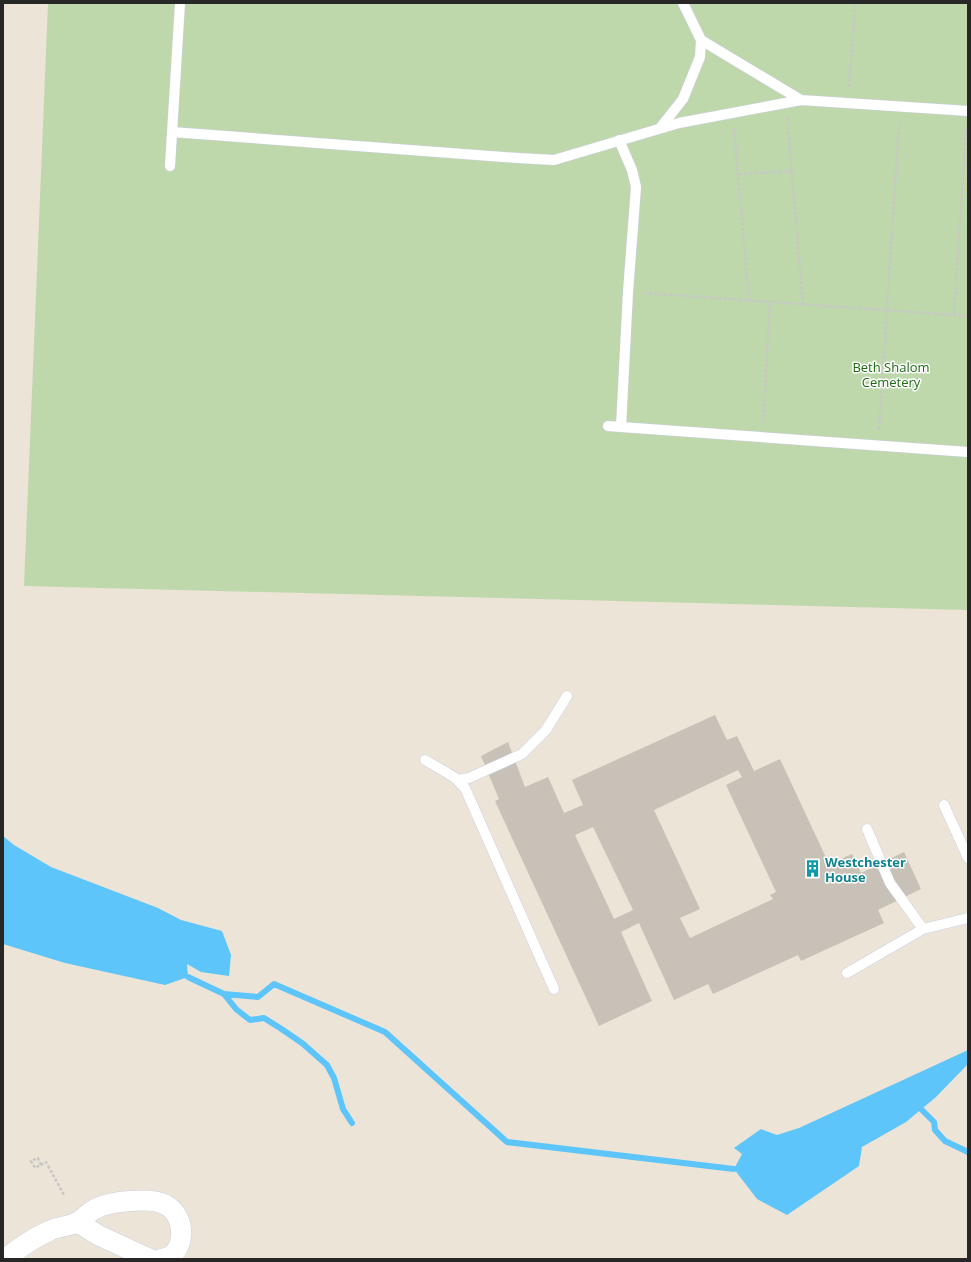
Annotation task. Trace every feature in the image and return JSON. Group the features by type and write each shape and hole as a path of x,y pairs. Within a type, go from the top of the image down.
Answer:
{"street":[{"path":"5,1259 24,1244 50,1230 77,1222 95,1208 115,1202 151,1201 167,1205 180,1220 182,1238 174,1252 161,1259"},
{"path":"77,1222 98,1236 150,1259"}],"lane":[{"path":"170,166 180,3"},
{"path":"660,128 683,99 700,57 701,40 683,3"},
{"path":"701,40 801,100"},
{"path":"172,132 510,158 554,160 679,123 801,100 968,111"},
{"path":"619,140 632,170 636,187 628,292 621,427"},
{"path":"608,426 968,452"},
{"path":"457,780 469,778 522,754 546,730 567,696"},
{"path":"424,760 457,780 465,788 554,989"},
{"path":"944,805 968,858"},
{"path":"867,829 890,883 923,929"},
{"path":"847,973 923,929 968,918"}],"path":[{"path":"848,103 855,3"},
{"path":"786,103 803,304"},
{"path":"878,446 900,107"},
{"path":"954,315 968,111"},
{"path":"733,113 749,300"},
{"path":"739,174 791,171"},
{"path":"628,292 968,316"},
{"path":"762,438 770,302"},
{"path":"41,1165 46,1162 64,1195"}],"green space":[{"name":"Beth Shalom Cemetery","path":"48,3 968,3 968,610 24,586"}],"water":[{"path":"3,836 14,845 51,867 158,908 181,920 222,931 231,955 229,976 201,972 187,964 188,977 165,985 65,963 3,944"},
{"path":"968,1050 968,1064 936,1097 906,1122 862,1147 859,1166 787,1215 757,1199 734,1169 742,1154 734,1148 761,1129 777,1135 799,1128"}],"building":[{"name":"Westchester House","path":"715,715 727,740 737,736 754,771 780,759 829,864 852,854 861,873 904,852 921,889 878,910 884,923 801,961 798,955 713,994 708,984 674,1000 639,923 621,932 652,1001 599,1026 495,801 499,799 481,756 508,742 525,787 548,777 564,813 583,805 572,780","holes":["738,770 742,777 726,785 776,892 770,895 773,899 690,938 680,918 700,909 654,810","593,827 633,910 614,919 575,835"]}],"waterway":[{"path":"188,977 224,994 258,997 274,984 385,1032 507,1142 734,1169"},
{"path":"224,994 236,1009 250,1020 264,1018 302,1043 327,1065 334,1078 343,1109 352,1123"},
{"path":"921,1109 934,1122 935,1130 945,1141 968,1152"}],"place":[{"name":"Westchester House","path":"812,869"}]}
